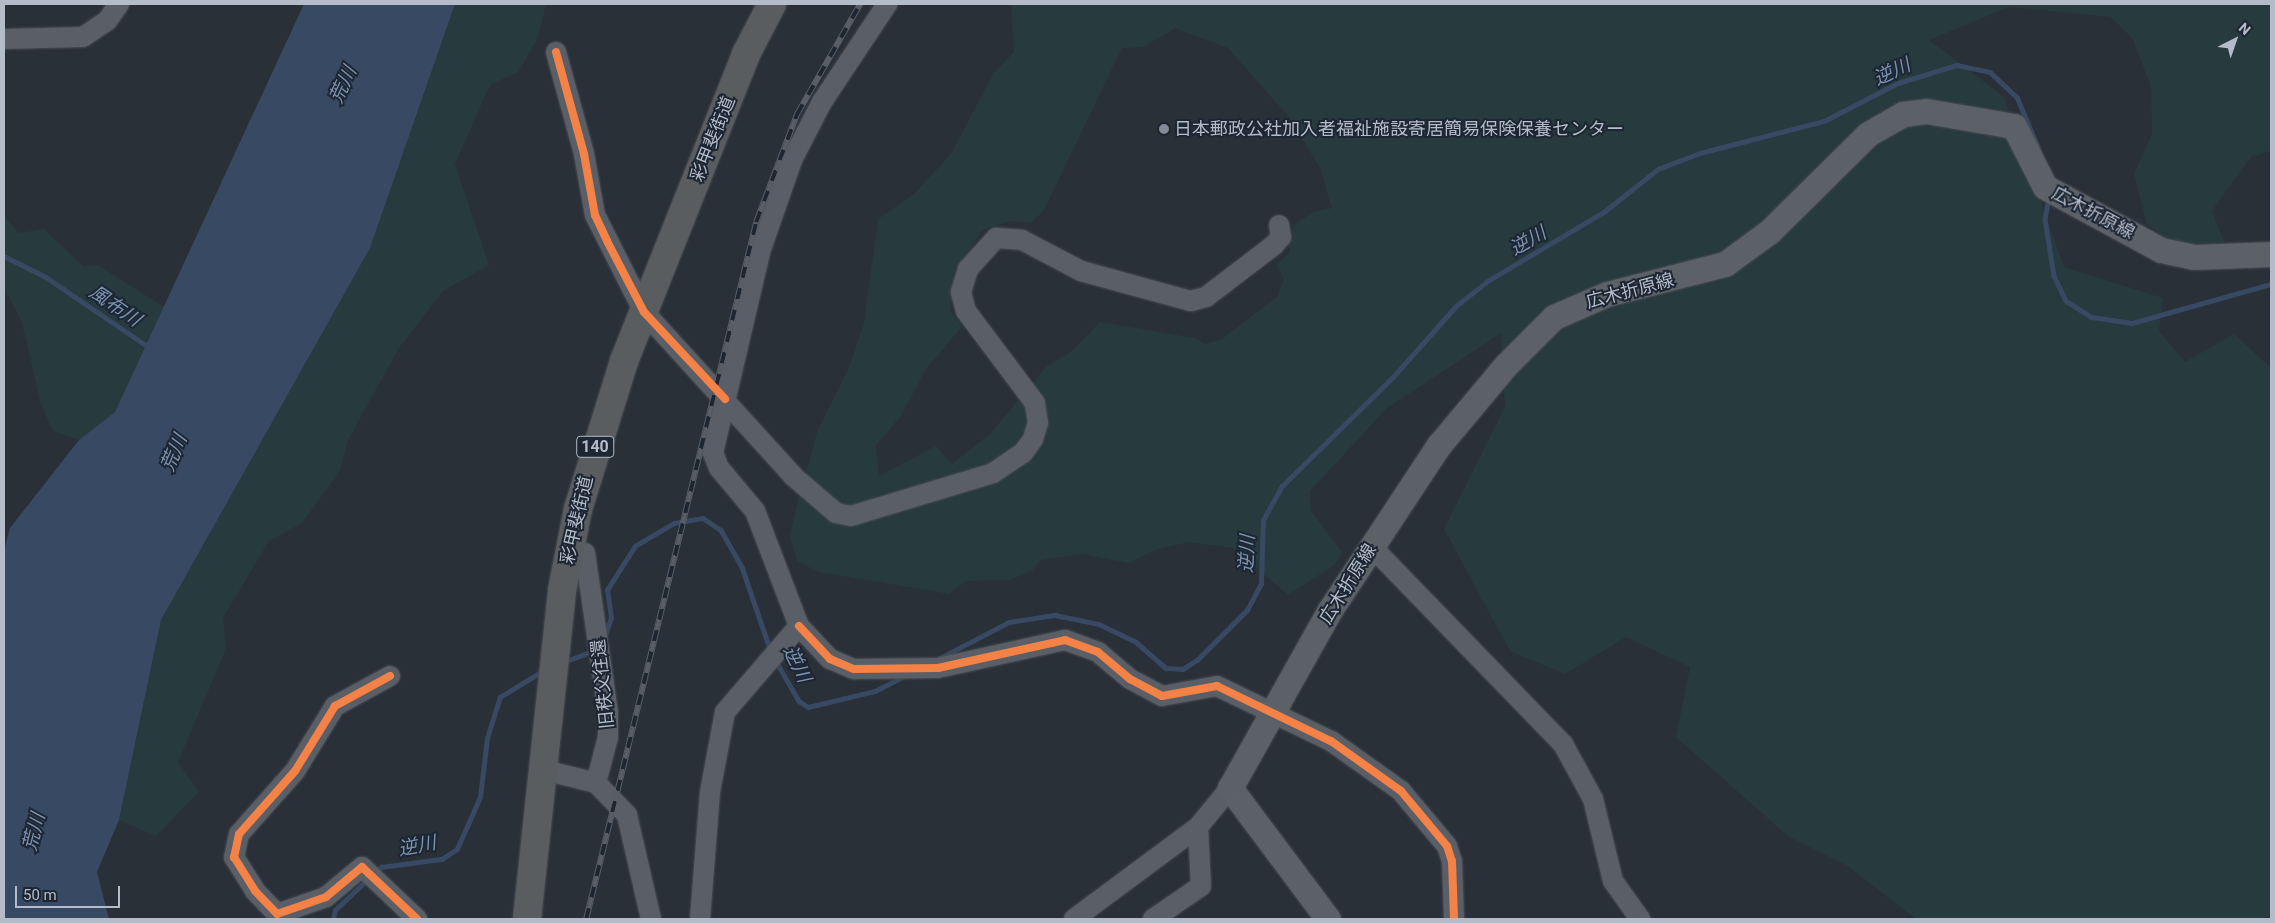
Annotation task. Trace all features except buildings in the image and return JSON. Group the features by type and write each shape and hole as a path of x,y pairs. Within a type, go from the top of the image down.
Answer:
{"highway":[{"name":"彩甲斐街道","path":"527,919 562,590 578,509 607,407 746,54 772,4"}],"main road":[{"name":"広木折原線","path":"1230,788 1274,715 1330,610 1371,546 1439,445 1512,358 1554,317 1607,294 1703,272 1749,250 1868,134 1903,114 1935,112 2014,126 2045,187 2161,250 2194,257 2271,254"},
{"path":"1230,788 1328,919"}],"street":[{"path":"4,39 83,37 107,21 119,4"},
{"path":"887,4 822,102 792,160 760,252 725,400 714,460 755,511 799,626 830,659 854,669 938,668 1019,648 1065,640 1080,642 1153,693 1162,696 1211,685 1330,741 1388,779 1436,830 1452,861 1454,919"},
{"path":"556,52 584,154 595,215 644,312 819,500 836,513 865,516 993,473 1023,453 1033,439 1038,423 1035,403 966,311 961,292 968,269 996,238 1022,240 1081,271 1191,301 1206,297 1274,245 1281,236 1279,225"},
{"path":"1371,546 1563,744 1593,799 1613,881 1640,919"},
{"name":"旧秩父往還","path":"585,553 608,712 608,737 596,783"},
{"path":"700,919 710,792 725,712 799,626"},
{"path":"390,676 335,706 296,771 239,834 234,857 255,891 277,914 326,897 362,867 417,919"},
{"path":"544,770 596,783 626,815 651,919"},
{"path":"1074,919 1198,827 1230,788"},
{"path":"1153,919 1201,886 1198,827"}],"green space":[{"path":"455,4 546,4 538,38 518,72 490,85 455,164 489,265 443,291 399,348 348,440 340,471 302,523 269,541 223,618 226,649 178,762 199,792 156,836 119,820 161,620 370,248"},
{"path":"1011,4 2271,4 2271,151 2251,157 2212,211 2224,242 2173,245 2146,222 2134,174 2152,134 2151,86 2132,38 2111,17 2009,7 1929,40 2004,97 2064,267 2163,298 2159,331 2185,362 2234,334 2271,368 2271,919 1916,919 1848,866 1788,836 1676,737 1690,667 1626,637 1565,674 1510,651 1444,529 1505,407 1501,333 1387,408 1310,491 1311,511 1342,552 1336,564 1288,595 1233,548 1189,542 1157,549 1128,563 1082,554 1040,560 1032,571 1010,580 966,581 949,594 819,572 797,561 790,536 794,516 818,430 849,368 864,322 878,219 914,194 951,154 993,74 1014,52","holes":["1176,28 1228,48 1288,116 1320,168 1332,208 1313,212 1295,224 1288,240 1290,252 1276,265 1284,279 1277,297 1222,339 1205,344 1195,338 1100,322 1072,351 1046,367 990,434 952,464 936,446 879,476 876,445 901,416 926,369 962,327 950,310 961,264 982,230 1011,221 1031,223 1044,210 1122,48 1143,47"]},
{"path":"4,216 19,233 44,229 83,266 98,265 164,307 115,412 79,440 53,431 40,402 22,322 4,288"}],"water":[{"name":"荒川","path":"304,4 455,4 370,248 161,620 119,820 97,872 109,919 4,919 4,550 10,528 79,440 115,412"}],"waterway":[{"name":"逆川","path":"936,660 1009,622 1055,615 1099,624 1136,642 1166,668 1183,669 1197,660 1247,610 1261,584 1263,520 1282,486 1393,377 1457,305 1486,282 1605,211 1658,169 1700,153 1824,121 1898,83 1957,65 1990,72 2017,97 2039,149"},
{"name":"逆川","path":"2049,197 2045,219 2054,276 2066,301 2092,317 2132,323 2271,284"},
{"name":"風布川","path":"4,256 46,277 150,348"},
{"name":"逆川","path":"603,641 611,618 607,590 635,546 674,523 703,518 721,530 742,567 770,649"},
{"name":"逆川","path":"563,662 593,651"},
{"name":"逆川","path":"776,661 799,701 808,707 875,691 902,677"},
{"name":"逆川","path":"375,872 381,867 442,859 457,849 480,797 487,738 500,697 544,670"},
{"name":"逆川","path":"333,919 335,910 368,879"}],"railway":[{"path":"586,919 756,222 797,114 860,4"}],"cycle path":[{"path":"556,52 584,154 595,215 607,241 644,312 725,399"},
{"path":"799,626 830,659 854,669 938,668 1065,640 1098,652 1130,679 1162,696 1217,686 1331,741 1401,791 1447,846 1452,861 1454,919"},
{"path":"390,676 335,706 295,771 239,834 234,857 255,891 277,914 326,897 362,867 417,919"}],"place":[{"name":"日本郵政公社加入者福祉施設寄居簡易保険保養センター","path":"1164,129"}]}
